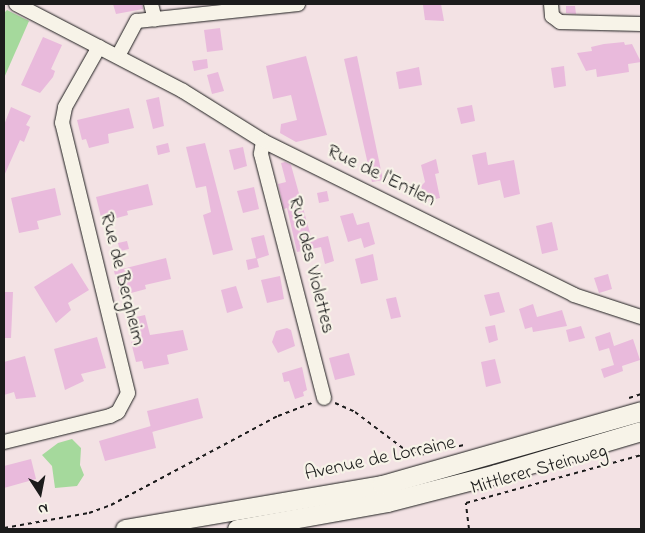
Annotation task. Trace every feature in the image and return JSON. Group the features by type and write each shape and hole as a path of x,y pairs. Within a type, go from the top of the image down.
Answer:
{"main road":[{"name":"Avenue de Lorraine","path":"125,529 382,485 641,412"},
{"name":"Avenue de Lorraine","path":"237,529 387,502 496,474 641,431"}],"street":[{"name":"Rue de l'Entlen","path":"16,4 118,56 263,140 574,295 638,317"},
{"path":"151,4 155,20"},
{"path":"118,56 137,22 298,4"},
{"path":"551,4 552,16 560,22 641,24"},
{"name":"Rue de Bergheim","path":"4,442 110,416 118,412 128,394 62,123 65,107 99,47"},
{"name":"Rue des Violettes","path":"263,140 261,154 324,398"}],"path":[{"path":"623,399 641,394"},
{"path":"4,528 89,513 111,505 278,416 324,398 354,412 404,449 420,455 468,444"},
{"name":"Mittlerer Steinweg","path":"469,529 466,503 641,455"}],"green space":[{"path":"7,10 29,21 4,78 4,13"},
{"path":"72,439 81,448 80,465 84,475 77,486 55,488 52,466 42,455 58,443"}],"building":[{"path":"113,4 142,4 143,9 116,14"},
{"path":"441,4 444,21 425,20 423,5"},
{"path":"566,6 575,6 576,14 566,13"},
{"path":"220,28 223,50 207,52 204,30"},
{"path":"43,37 62,45 51,69 55,71 53,77 40,93 21,85"},
{"path":"624,42 625,45 632,44 641,62 628,64 629,72 597,77 596,69 586,71 577,53 592,51 591,47"},
{"path":"306,56 327,135 296,142 280,133 281,124 297,120 291,95 273,99 266,66"},
{"path":"357,56 383,180 372,182 344,59"},
{"path":"207,59 208,68 194,71 192,61"},
{"path":"564,66 566,86 554,88 551,68"},
{"path":"419,67 422,85 399,89 396,72"},
{"path":"218,72 224,91 212,94 207,75"},
{"path":"159,97 164,126 153,129 146,100"},
{"path":"472,105 475,121 461,124 457,108"},
{"path":"11,107 31,116 26,125 30,127 24,142 20,140 4,176 4,125"},
{"path":"129,108 134,128 108,134 109,143 89,148 86,139 82,140 77,120"},
{"path":"168,143 170,152 158,155 156,146"},
{"path":"205,143 233,250 213,255 203,215 211,212 206,186 196,188 186,147"},
{"path":"243,147 247,166 234,170 229,150"},
{"path":"486,152 488,165 514,160 520,194 504,198 500,180 478,185 472,155"},
{"path":"436,159 439,173 435,174 440,198 426,201 421,186 425,182 421,165"},
{"path":"285,162 291,165 312,240 328,236 334,261 325,264 321,247 297,252 287,208 284,209 278,184 286,182 281,163"},
{"path":"148,184 153,205 127,211 128,215 113,219 112,215 101,217 96,197"},
{"path":"254,187 259,209 243,213 237,191"},
{"path":"55,188 61,215 37,221 39,229 19,233 11,198"},
{"path":"327,191 329,201 319,203 317,193"},
{"path":"353,213 357,225 369,222 375,244 364,248 361,238 348,242 340,216"},
{"path":"552,222 558,250 542,254 536,226"},
{"path":"264,235 269,255 257,259 259,267 248,270 246,260 256,258 251,238"},
{"path":"127,241 129,249 120,251 118,243"},
{"path":"373,254 378,280 361,284 355,259"},
{"path":"166,258 171,279 145,285 146,289 131,293 129,288 119,291 114,271"},
{"path":"72,263 89,290 68,303 71,310 56,323 34,287"},
{"path":"608,274 612,289 599,293 594,278"},
{"path":"280,276 284,299 267,303 261,280"},
{"path":"236,286 243,308 227,313 221,290"},
{"path":"4,292 13,292 11,338 4,338"},
{"path":"499,292 505,312 490,316 484,295"},
{"path":"396,297 401,317 391,319 386,299"},
{"path":"533,304 537,317 562,310 567,326 533,332 532,327 525,329 519,309"},
{"path":"145,315 150,335 183,330 188,350 167,355 169,364 144,369 142,361 136,362 131,342 141,340 136,317"},
{"path":"495,325 498,340 489,343 485,327"},
{"path":"581,326 585,338 569,342 566,330"},
{"path":"287,328 291,330 295,346 278,353 272,342 276,331"},
{"path":"610,332 614,346 633,339 640,360 622,366 623,371 604,378 601,369 614,365 609,348 599,351 595,337"},
{"path":"97,337 106,368 81,374 84,381 65,390 54,349"},
{"path":"349,353 355,375 335,380 329,358"},
{"path":"25,356 36,397 16,399 14,392 4,395 4,362"},
{"path":"495,359 501,383 486,387 481,362"},
{"path":"302,367 307,390 303,392 304,396 295,399 289,381 284,382 282,373"},
{"path":"198,398 203,418 152,432 147,411"},
{"path":"151,426 156,448 105,461 99,441"},
{"path":"31,459 36,479 4,488 4,466"}]}
